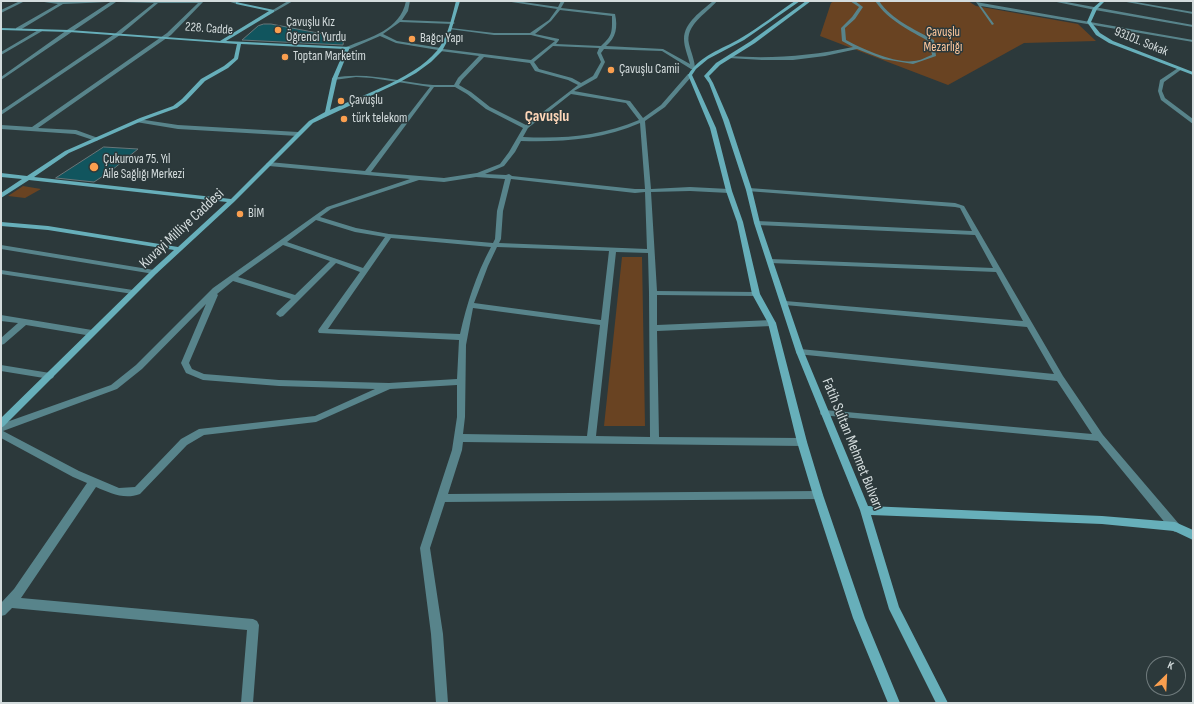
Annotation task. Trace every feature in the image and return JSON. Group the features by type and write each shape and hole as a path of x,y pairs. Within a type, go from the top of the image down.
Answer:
{"street":[{"path":"1,12 22,1"},
{"path":"39,1 202,2"},
{"path":"1,79 69,31 115,1"},
{"path":"1,113 118,34 158,1"},
{"path":"229,1 273,11"},
{"path":"221,42 291,1"},
{"path":"327,112 334,79 342,57 348,48 391,28 399,21 407,8 408,1"},
{"path":"440,50 451,30 458,1"},
{"path":"476,175 502,165 520,139 526,127 570,92 595,77 603,62 598,53 601,47 612,38 614,28 614,15 507,1"},
{"path":"531,34 549,23 563,1"},
{"path":"693,68 686,40 688,32 691,25 715,1"},
{"path":"520,139 565,139 603,134 635,124 660,109 690,74 693,68 711,55 742,39 798,1"},
{"path":"729,57 753,42 809,1"},
{"path":"852,1 861,7 854,18 843,28 844,41 857,48 874,54 911,63 934,56 932,41 903,25 882,10 877,1"},
{"path":"1054,1 1193,26"},
{"path":"1089,22 1095,8 1103,1"},
{"path":"1124,1 1193,12"},
{"path":"18,30 63,2"},
{"path":"33,129 164,37 202,2"},
{"path":"976,2 1193,41"},
{"path":"976,2 992,24"},
{"path":"399,21 453,23"},
{"name":"93101. Sokak","path":"1089,22 1098,34 1111,42 1193,74"},
{"name":"228. Cadde","path":"1,29 69,31 221,42 348,48"},
{"path":"1,54 42,30"},
{"path":"379,34 396,42 440,50 532,62 557,40 531,34 494,34 451,30"},
{"path":"1,196 68,152 138,121 175,107 184,100 203,80 226,67 236,58 239,42"},
{"path":"552,45 663,50 693,68"},
{"path":"729,57 750,59 790,59 826,55 857,48"},
{"name":"Kuvayi Milliye Caddesi","path":"1,424 133,292 178,249 232,201 311,122 327,112 399,81 419,69 440,50"},
{"path":"456,86 460,79 483,55"},
{"name":"Fatih Sultan Mehmet Bulvarı","path":"729,57 718,64 706,76 711,82 726,120 749,190 757,223 785,303 800,352 865,510 894,609 942,703"},
{"path":"532,62 537,70 570,79 582,84"},
{"path":"1180,69 1162,81 1160,91 1163,99 1193,122"},
{"path":"690,74 713,128 729,190 740,222 756,294 772,323 802,442 818,494 859,618 894,703"},
{"path":"334,79 356,76 433,86 456,86 469,92 488,108 526,127"},
{"path":"367,173 433,86"},
{"path":"570,92 628,102 642,120 654,293 655,441"},
{"path":"138,121 178,127 298,134"},
{"path":"1,127 76,132 96,139"},
{"path":"269,164 444,180 476,175 508,176 604,188 648,190 729,190"},
{"path":"1,175 232,201"},
{"path":"442,703 436,634 425,548 457,450 461,417 464,336 470,305 484,266 498,238 500,211 508,176"},
{"path":"1,428 114,387 139,367 216,290 329,208 418,178"},
{"path":"749,190 955,205 962,207 1060,378 1100,438 1175,527"},
{"path":"315,218 355,230 389,236 495,245 652,251"},
{"path":"757,223 976,233"},
{"path":"1,224 48,228 178,249"},
{"path":"389,236 322,331 464,336"},
{"path":"281,242 364,271"},
{"path":"1,247 154,272"},
{"path":"590,440 613,249"},
{"path":"280,314 335,260"},
{"path":"770,261 997,270"},
{"path":"1,272 133,292"},
{"path":"232,278 296,298"},
{"path":"216,290 185,363 189,371 203,377 279,383 389,386 462,382"},
{"path":"654,293 756,294"},
{"path":"785,303 1028,324"},
{"path":"470,305 604,323"},
{"path":"1,318 92,333"},
{"path":"1,342 24,322"},
{"path":"654,328 772,323"},
{"path":"800,352 1060,378"},
{"path":"1,368 50,376"},
{"path":"1,434 76,474 119,492 137,491 184,442 202,432 316,419 389,386"},
{"path":"824,413 1100,438"},
{"path":"458,438 802,442"},
{"path":"1,611 18,593 94,481"},
{"path":"442,498 818,494"},
{"path":"865,510 1102,520 1175,527 1193,535"},
{"path":"9,602 253,625 247,703"}],"green space":[{"name":"Çavuşlu Mezarlığı","path":"834,1 968,1 976,6 1078,24 1096,41 1024,43 948,85 820,36 831,3"},
{"path":"23,186 41,189 25,198 8,196"},
{"path":"622,257 642,257 645,426 604,426"}],"building":[{"name":"Çavuşlu Kız Öğrenci Yurdu","path":"271,24 344,38 343,45 242,40 258,26"},
{"name":"Çukurova 75. Yıl Aile Sağlığı Merkezi","path":"104,147 138,149 112,170 94,182 56,178"}],"place":[{"name":"Çavuşlu Kız Öğrenci Yurdu","path":"278,30"},
{"name":"Bağcı Yapı","path":"412,39"},
{"name":"Toptan Marketim","path":"285,57"},
{"name":"Çavuşlu Camii","path":"611,70"},
{"name":"Çavuşlu","path":"341,101"},
{"name":"türk telekom","path":"344,119"},
{"name":"Çukurova 75. Yıl Aile Sağlığı Merkezi","path":"94,167"},
{"name":"BİM","path":"240,214"}],"district":[{"name":"Çavuşlu","path":"547,117"}]}
